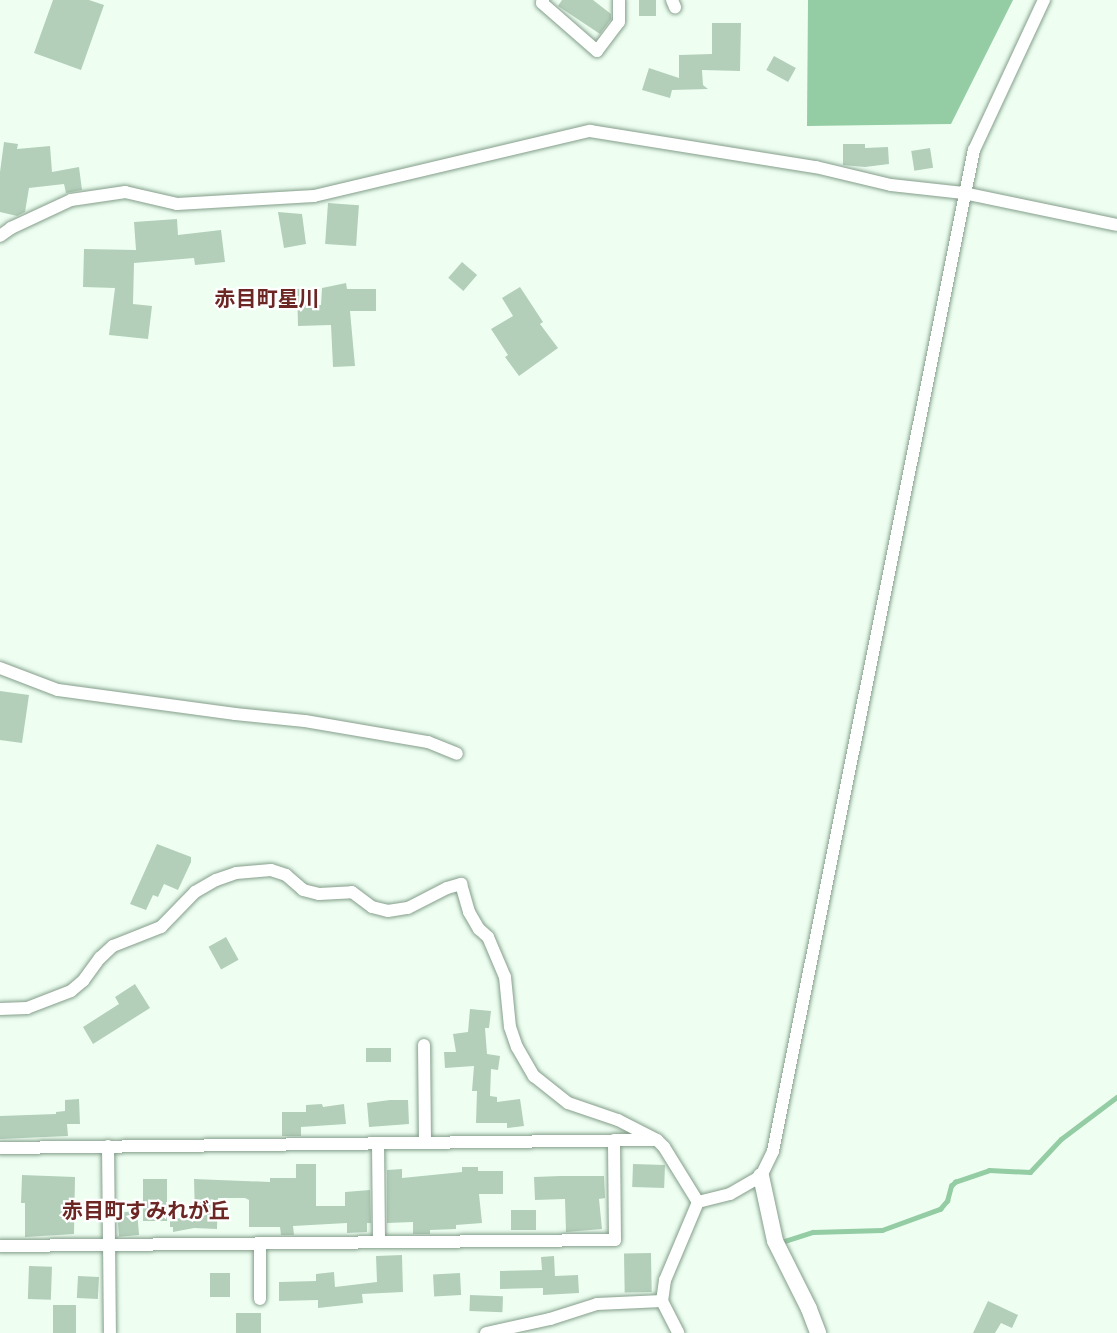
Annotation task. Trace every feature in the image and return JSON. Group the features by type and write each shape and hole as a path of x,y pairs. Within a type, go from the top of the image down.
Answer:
{"street":[{"path":"543,0 542,3 597,51 619,22 619,0"},
{"path":"698,1202 730,1194 761,1176 773,1151 974,150 1044,0"},
{"path":"0,236 10,228 71,200 125,192 177,204 314,196 590,131 816,167 891,185 964,193 1117,225"},
{"path":"0,668 58,690 305,721 428,742 458,754"},
{"path":"0,1009 27,1008 71,991 83,981 100,958 113,946 161,927 195,892 216,880 236,873 271,870 286,875 303,890 319,894 352,892 372,907 388,911 408,908 447,888 461,884 469,912 479,929 488,937 505,977 510,1027 517,1047 534,1076 568,1103 618,1120 657,1140 698,1202"},
{"path":"423,1045 425,1143"},
{"path":"0,1246 615,1240 614,1140"},
{"path":"0,1148 657,1140"},
{"path":"378,1144 379,1241"},
{"path":"108,1146 110,1333"},
{"path":"761,1176 775,1241 819,1333"},
{"path":"678,1333 662,1301 665,1280 698,1202"},
{"path":"260,1244 260,1299"},
{"path":"486,1333 550,1319 597,1304 662,1301"}],"shaded area":[{"path":"808,0 1013,0 951,124 807,126"}],"building":[{"path":"53,0 89,0 104,5 81,70 34,53"},
{"path":"562,0 593,0 611,14 611,19 600,34 558,6"},
{"path":"639,0 656,0 656,16 639,16"},
{"path":"712,23 741,23 740,71 702,70 703,85 708,89 672,90 670,98 642,90 649,68 679,78 679,55 712,54"},
{"path":"774,56 796,68 788,82 766,70"},
{"path":"4,142 18,144 17,149 50,146 52,172 79,167 82,190 66,193 64,184 29,188 25,212 17,216 0,212 0,172"},
{"path":"843,144 865,144 865,148 888,147 889,164 865,167 843,165"},
{"path":"930,148 933,168 914,171 911,151"},
{"path":"328,203 359,205 356,246 325,244"},
{"path":"278,212 302,214 306,244 284,248"},
{"path":"177,219 178,235 221,230 225,262 195,265 194,258 134,263 133,304 152,306 148,339 109,335 115,288 83,287 84,249 136,250 134,222"},
{"path":"462,262 477,275 463,291 448,278"},
{"path":"346,283 347,289 376,289 376,311 350,311 355,366 333,367 331,325 298,326 297,289 313,288 316,305 321,305 322,288"},
{"path":"520,287 543,322 540,324 558,348 519,376 505,357 508,355 491,329 513,316 502,298"},
{"path":"0,691 29,695 22,743 0,740"},
{"path":"157,844 191,857 191,862 178,890 164,884 158,897 153,895 146,910 130,904"},
{"path":"226,937 239,960 221,969 209,947"},
{"path":"135,984 150,1008 93,1044 83,1027 119,1004 115,997"},
{"path":"470,1009 491,1011 489,1028 485,1028 487,1054 500,1056 498,1070 491,1069 490,1096 497,1097 497,1102 520,1099 524,1126 507,1128 507,1123 476,1123 477,1091 472,1091 474,1066 445,1068 444,1052 456,1052 453,1034 468,1032"},
{"path":"366,1048 391,1048 391,1062 366,1062"},
{"path":"79,1099 80,1124 67,1124 68,1136 0,1139 0,1116 56,1114 56,1112 65,1111 65,1100"},
{"path":"408,1100 409,1124 369,1127 367,1103"},
{"path":"322,1104 323,1107 344,1104 346,1124 301,1127 301,1136 282,1136 282,1112 306,1112 306,1105"},
{"path":"296,1164 316,1164 316,1206 345,1206 345,1192 370,1190 371,1223 367,1223 367,1232 347,1233 347,1223 293,1226 294,1235 281,1235 280,1227 249,1227 249,1200 245,1198 218,1198 217,1229 194,1228 173,1232 173,1227 170,1227 170,1219 195,1217 194,1179 270,1182 270,1178 296,1178"},
{"path":"633,1164 665,1165 664,1188 632,1187"},
{"path":"462,1167 478,1167 478,1171 503,1171 503,1194 479,1194 482,1223 456,1225 456,1229 430,1230 430,1234 413,1234 413,1222 387,1223 387,1170 402,1169 402,1178 462,1172"},
{"path":"22,1175 75,1177 74,1234 25,1237 25,1203 21,1203"},
{"path":"604,1176 605,1198 599,1199 602,1229 566,1232 565,1199 535,1200 534,1177"},
{"path":"143,1179 167,1179 167,1221 143,1221"},
{"path":"511,1210 536,1210 536,1230 511,1230"},
{"path":"137,1211 139,1235 119,1237 117,1213"},
{"path":"624,1253 651,1253 652,1292 625,1292"},
{"path":"402,1255 403,1292 362,1294 363,1303 318,1308 318,1300 279,1301 279,1282 316,1281 316,1274 334,1272 335,1287 377,1282 376,1256"},
{"path":"554,1256 555,1276 578,1275 579,1293 543,1295 543,1288 500,1289 500,1271 542,1270 541,1257"},
{"path":"29,1266 52,1267 51,1300 28,1299"},
{"path":"210,1273 230,1273 230,1297 210,1297"},
{"path":"460,1273 461,1295 434,1296 433,1274"},
{"path":"78,1276 99,1277 98,1299 77,1298"},
{"path":"470,1295 503,1296 502,1312 469,1311"},
{"path":"988,1301 1018,1315 1012,1328 1001,1323 995,1333 973,1333"},
{"path":"53,1305 76,1305 76,1333 53,1333"},
{"path":"236,1313 261,1313 261,1333 236,1333"}],"waterway":[{"path":"785,1241 813,1232 882,1230 940,1209 947,1201 951,1186 955,1182 989,1170 1030,1172 1061,1139 1117,1097"}],"district":[{"name":"赤目町星川","path":"267,299"},
{"name":"赤目町すみれが丘","path":"146,1211"}]}
